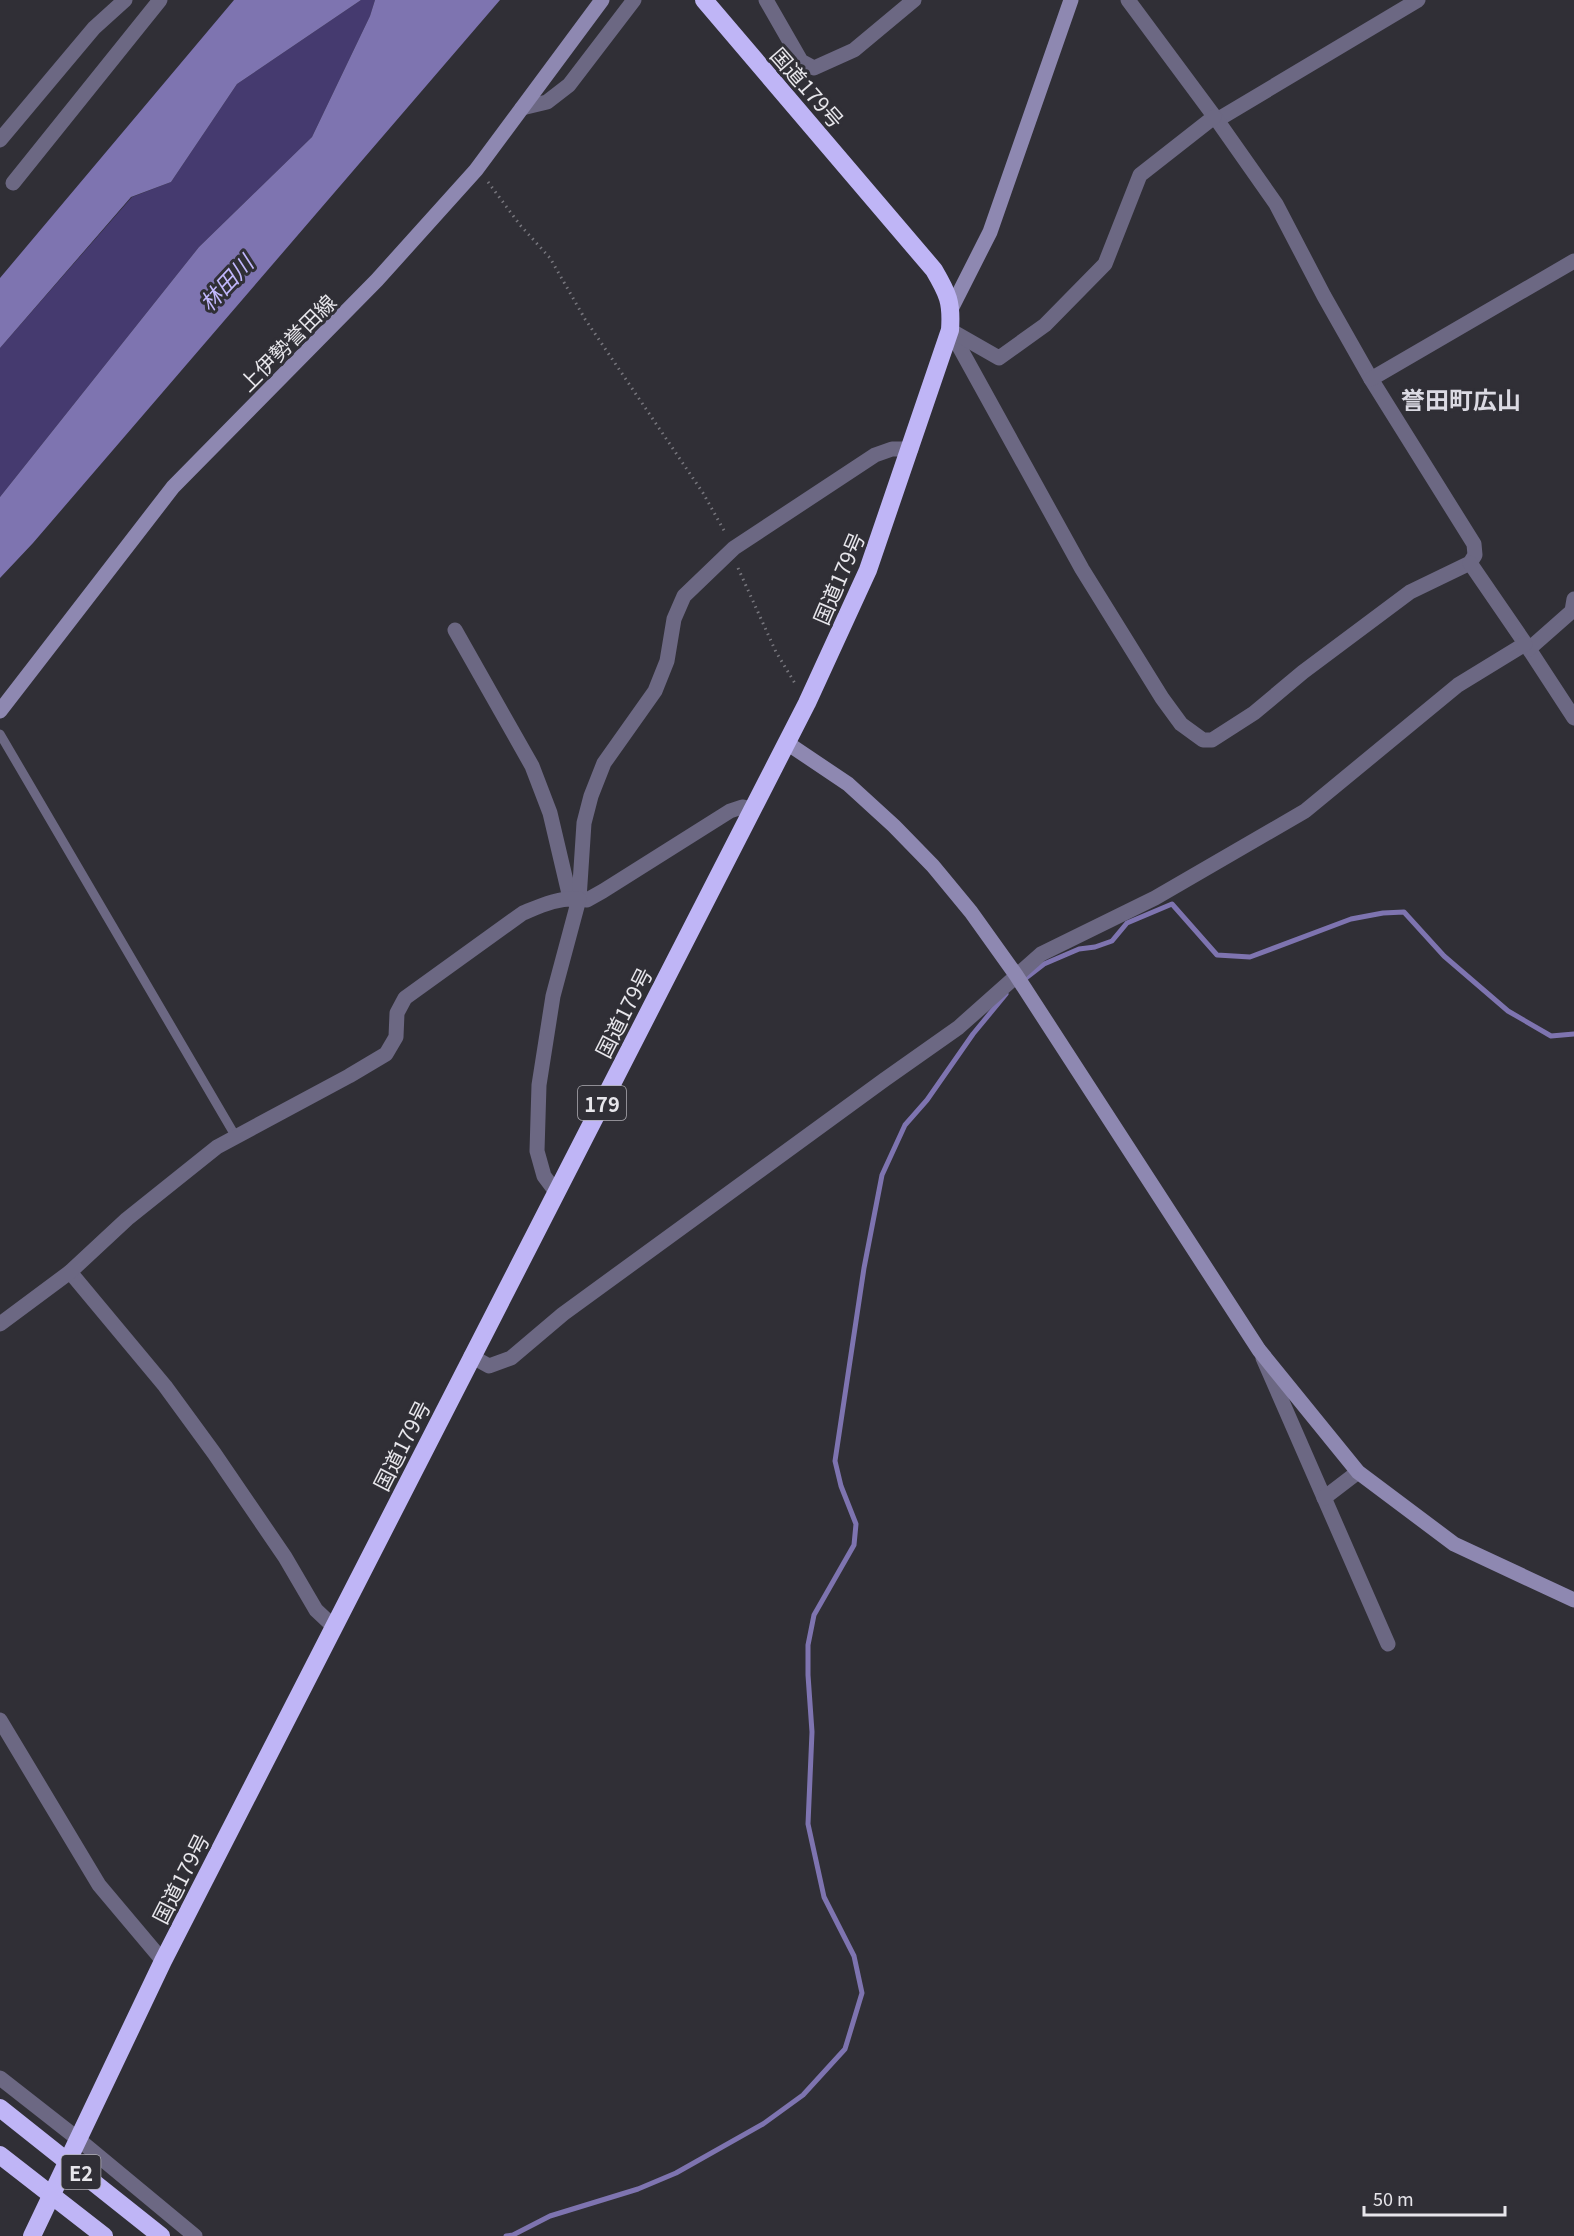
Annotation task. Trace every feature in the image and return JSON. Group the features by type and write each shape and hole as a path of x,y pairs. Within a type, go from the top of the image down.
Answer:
{"highway":[{"name":"国道179号","path":"32,2236 163,1961 807,703 868,570 950,330 952,307 944,286 934,270 704,0"},
{"name":"E2","path":"0,2108 161,2236"},
{"name":"E2","path":"0,2155 104,2236"}],"street":[{"path":"0,140 94,28 125,0"},
{"path":"13,183 160,0"},
{"name":"上伊勢誉田線","path":"0,711 173,487 377,280 476,170 602,0"},
{"path":"522,108 547,102 569,85 634,0"},
{"path":"766,0 801,61 814,68 854,50 914,0"},
{"path":"952,307 990,232 1071,0"},
{"path":"950,330 1082,569 1181,724 1203,740 1212,740 1254,713 1303,672 1410,592 1470,563 1474,555 1474,544 1371,379 1276,204 1128,0"},
{"path":"950,330 999,358 1045,325 1105,264 1140,175 1215,118 1418,0"},
{"path":"1371,379 1574,261"},
{"path":"556,1192 544,1176 537,1151 539,1085 553,996 575,899 584,823 591,796 604,763 655,691 667,661 674,619 684,596 734,548 875,455 892,448 911,449"},
{"path":"1470,563 1574,718"},
{"path":"471,1356 489,1366 511,1358 563,1314 960,1027 1019,981 1041,954 1155,898 1305,811 1458,685 1527,646 1572,611 1574,599"},
{"path":"455,630 532,766 550,813 575,899"},
{"path":"787,743 848,784 894,826 933,866 971,912 1019,981 1259,1350 1358,1472 1454,1544 1574,1600"},
{"path":"0,1324 70,1272 127,1219 217,1147 350,1076 386,1054 396,1037 397,1013 405,998 523,913 545,904 575,899 587,900 730,811 742,807 753,809"},
{"path":"70,1272 165,1386 285,1557 316,1610 333,1626"},
{"path":"1259,1350 1388,1644"},
{"path":"1324,1498 1358,1472"},
{"path":"0,1720 99,1885 163,1961"},
{"path":"0,2078 195,2236"}],"lane":[{"path":"0,734 236,1137"}],"path":[{"path":"476,170 493,187 520,225 550,258 585,319 703,493 734,548 739,570 776,652 807,703"}],"shaded area":[{"path":"361,0 375,0 370,16 312,137 199,247 0,497 0,348 132,197 171,182 237,84"}],"water":[{"path":"234,0 361,0 237,84 171,182 131,197 0,348 0,278"},
{"name":"林田川","path":"375,0 500,0 33,543 0,578 0,497 199,247 312,137 370,16"}],"waterway":[{"path":"1022,981 1044,964 1079,949 1095,947 1112,941 1127,923 1172,904 1217,955 1250,957 1351,919 1404,912 1444,956 1508,1011 1551,1036 1574,1034"},
{"path":"506,2236 513,2235 550,2216 638,2189 676,2173 763,2124 803,2095 845,2049 862,1993 854,1956 824,1897 808,1824 812,1732 808,1645 814,1615 854,1545 856,1524 841,1486 835,1461 864,1268 882,1175 905,1125 927,1100 973,1034 1006,994"}],"district":[{"name":"誉田町広山","path":"1461,398"}]}
